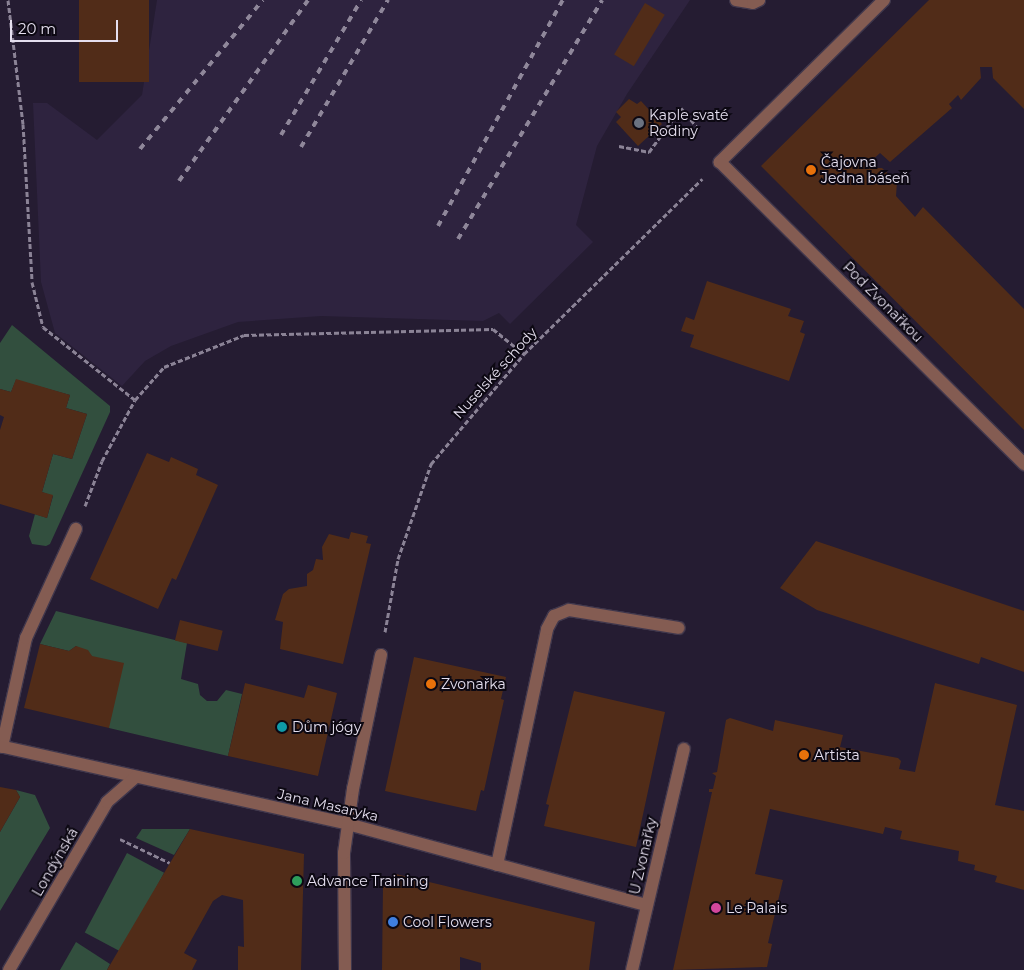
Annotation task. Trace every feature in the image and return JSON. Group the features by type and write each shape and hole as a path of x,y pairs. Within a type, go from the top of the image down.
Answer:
{"street":[{"path":"736,0 753,3 759,0"},
{"path":"720,162 884,0"},
{"name":"Pod Zvonařkou","path":"720,162 1024,464"},
{"path":"1,747 26,638 76,529"},
{"path":"497,865 547,629 554,616 569,610 679,628"},
{"path":"345,970 344,853 381,655"},
{"name":"Jana Masaryka","path":"1,747 348,824 646,905"},
{"name":"U Zvonařky","path":"632,970 684,749"},
{"name":"Londýnská","path":"9,970 107,802 136,777"}],"path":[{"path":"8,0 23,124 32,282 43,327 135,400"},
{"path":"620,146 649,152 681,108 697,127"},
{"name":"Nuselské schody","path":"381,655 398,559 431,464 524,354 720,162"},
{"path":"76,529 102,462 135,400 164,367 244,335 493,329 524,354"},
{"path":"120,839 170,863"}],"shaded area":[{"path":"157,0 690,0 627,94 597,146 576,225 593,242 510,324 499,313 483,321 321,316 238,322 171,346 145,361 122,386 55,333 41,282 33,103 47,103 97,140 142,95"}],"green space":[{"path":"12,325 110,406 110,412 50,544 46,546 32,544 29,536 35,514 47,518 53,496 42,492 53,454 72,459 87,414 66,408 70,395 16,380 11,392 0,389 0,343"},
{"path":"56,611 187,643 181,679 198,684 200,695 207,701 217,701 226,690 242,694 228,756 109,728 92,656 76,646 69,651 40,644"},
{"path":"16,790 35,795 50,828 0,911 0,832 20,797"},
{"path":"142,829 190,829 174,855 136,838"},
{"path":"127,853 164,873 122,952 85,932"},
{"path":"76,942 110,964 107,970 60,970"}],"building":[{"path":"79,0 149,0 149,82 79,82"},
{"path":"929,0 1024,0 1024,109 993,78 992,67 980,67 981,78 961,100 958,95 949,104 952,108 890,162 880,153 869,163 873,168 882,168 897,182 896,196 915,217 923,207 1024,309 1024,430 761,166"},
{"path":"645,3 665,15 634,66 614,54"},
{"name":"Kaple svaté Rodiny","path":"629,99 637,104 641,101 662,124 638,146 616,122 621,117 616,112"},
{"path":"707,281 791,309 788,316 804,321 800,332 805,334 789,381 690,347 694,335 681,331 686,317 694,320"},
{"path":"16,379 70,395 66,408 87,414 72,459 53,454 42,492 53,495 47,518 0,504 0,430 4,417 0,415 0,389 11,392"},
{"path":"147,453 169,462 171,457 198,469 196,475 218,485 176,580 172,578 158,609 90,579"},
{"path":"351,532 368,536 366,543 371,544 343,664 280,649 283,622 275,620 283,594 289,589 307,586 307,574 313,570 316,559 323,560 322,547 329,534 349,539"},
{"path":"816,541 1024,611 1024,672 981,657 979,664 817,610 780,588"},
{"path":"180,620 223,631 218,651 175,640"},
{"path":"40,644 69,651 76,646 88,650 92,656 124,663 109,728 24,708"},
{"path":"414,657 506,677 501,699 504,700 484,791 481,790 476,811 385,791"},
{"name":"Dům jógy","path":"245,683 304,698 308,685 337,693 318,776 228,756"},
{"path":"935,683 1017,705 995,805 1024,811 1024,890 995,882 997,876 974,870 975,865 958,861 959,851 900,839 902,831 885,827 883,834 770,809 755,874 783,880 768,943 772,944 767,967 673,970 712,792 709,792 709,789 713,789 716,776 712,773 717,772 726,720 730,718 773,731 775,720 843,735 840,747 898,758 901,761 899,769 915,772"},
{"path":"574,691 665,712 636,847 544,826 549,805 546,804"},
{"path":"0,787 16,790 20,797 0,832"},
{"path":"190,829 304,854 301,970 238,970 238,946 244,947 243,900 222,895 213,901 184,953 197,960 192,970 107,970"},
{"path":"396,874 595,922 589,970 481,970 481,963 460,957 460,970 382,970 383,885"}],"railway":[{"path":"140,149 263,0"},
{"path":"179,181 308,0"},
{"path":"281,135 361,0"},
{"path":"301,147 388,0"},
{"path":"438,226 563,0"},
{"path":"458,239 602,0"}],"place":[{"name":"Kaple svaté Rodiny","path":"639,123"},
{"name":"Čajovna Jedna báseň","path":"811,170"},
{"name":"Zvonařka","path":"431,684"},
{"name":"Dům jógy","path":"282,727"},
{"name":"Artista","path":"804,755"},
{"name":"Advance Training","path":"297,881"},
{"name":"Le Palais","path":"716,908"},
{"name":"Cool Flowers","path":"393,922"}]}
